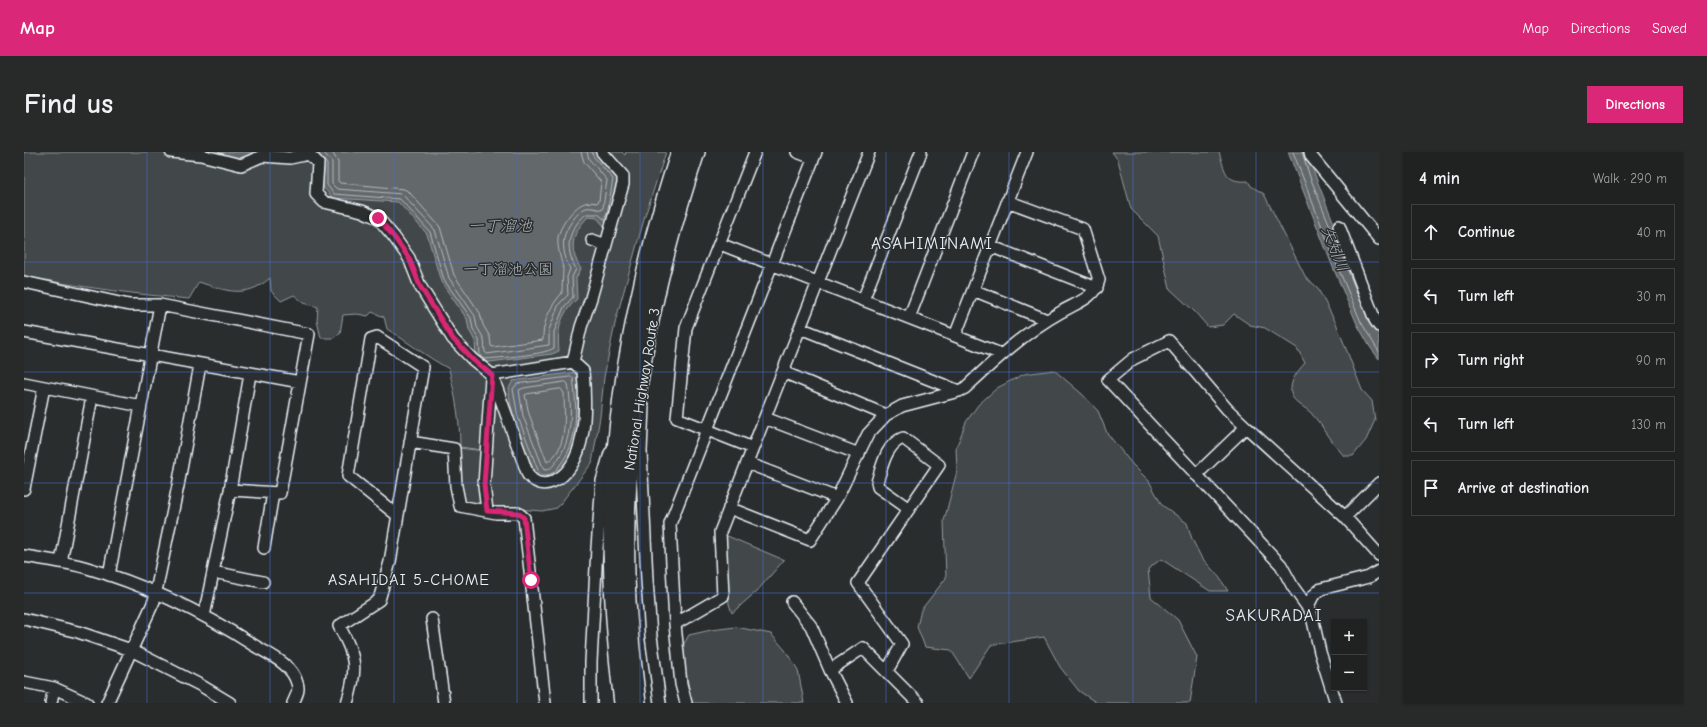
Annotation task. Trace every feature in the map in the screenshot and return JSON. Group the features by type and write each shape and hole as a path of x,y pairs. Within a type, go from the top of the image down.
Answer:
{"highway":[{"name":"National Highway Route 3","path":"622,703 613,597 612,522 614,477 620,416 632,334 647,264 680,152"},
{"name":"National Highway Route 3","path":"637,703 627,600 626,538 629,475 636,406 647,339 663,264 683,191 696,152"}],"street":[{"path":"171,152 201,154 241,165 262,156 290,158 309,154 318,163 316,194 324,202 362,211 378,218 409,258 420,286 453,339 472,359 492,375 528,475 535,482 545,485 563,476 572,464 580,448 583,434 584,380 583,371 573,362"},
{"path":"573,362 581,327 591,298 623,184 623,176 602,152"},
{"path":"753,448 677,418 686,328 755,152"},
{"path":"686,703 681,684 674,624 670,524 815,155 797,152"},
{"path":"674,624 723,596 720,532 869,152"},
{"path":"863,300 921,152"},
{"path":"909,318 973,152"},
{"path":"1310,152 1311,156 1379,239"},
{"path":"955,336 1024,153"},
{"path":"729,508 810,540 837,498 868,434 886,415 902,406 959,391 965,388 1001,354 1047,320 1092,295 1097,288 1099,280 1083,229 1007,201"},
{"path":"1339,226 1375,320 1379,326"},
{"path":"592,240 606,245"},
{"path":"720,244 1001,354"},
{"path":"990,246 1097,288"},
{"path":"24,282 129,305 160,305 309,334 280,493 230,490"},
{"path":"973,290 1047,320"},
{"path":"109,575 152,355 160,305"},
{"path":"800,328 959,391"},
{"path":"24,332 300,382"},
{"path":"347,703 355,666 350,649 338,626 379,600 390,562 423,367 377,337 371,340 348,476 397,515"},
{"path":"647,339 641,451 650,620 660,703"},
{"path":"1336,703 1320,652 1311,612 1293,587 1281,565 1108,380 1133,359 1169,340 1227,409 1344,517 1379,556"},
{"path":"492,375 573,362"},
{"path":"107,703 154,601 178,486 200,365"},
{"path":"783,372 886,415"},
{"path":"204,616 230,490 250,374"},
{"path":"487,511 484,479 492,375"},
{"path":"24,383 141,406"},
{"path":"24,489 44,387"},
{"path":"61,562 92,397"},
{"path":"591,703 591,662 602,481 620,416"},
{"path":"765,418 859,454"},
{"path":"1196,475 1246,428"},
{"path":"887,671 902,644 858,584 939,465 902,438 895,441 889,450 876,482 878,487 909,509"},
{"path":"410,442 454,449 456,486 460,506 487,511 518,513 524,518 545,703"},
{"path":"747,463 837,498"},
{"path":"1344,517 1379,483"},
{"path":"264,548 273,493"},
{"path":"24,556 61,562 109,575 156,593 231,630 287,666 297,682 298,690 293,703"},
{"path":"1308,606 1313,596 1322,589 1369,577 1379,571"},
{"path":"213,572 263,582"},
{"path":"792,602 811,626 830,670 847,703"},
{"path":"24,619 78,632 131,650 200,685 230,703"},
{"path":"432,619 444,703"},
{"path":"830,670 863,648 918,703"},
{"path":"24,682 54,688 87,703"},
{"path":"51,703 54,688"}],"green space":[{"name":"一丁溜池公園","path":"24,152 622,152 625,155 626,152 666,152 645,216 616,319 604,377 600,417 592,463 557,508 542,511 492,507 490,504 489,451 460,447 457,407 449,369 387,329 384,317 372,312 368,316 357,314 343,315 340,333 333,338 321,338 317,321 318,307 304,303 294,295 281,301 271,291 270,278 253,289 244,291 227,290 199,282 189,299 106,290 24,276"},
{"path":"1112,152 1219,152 1225,170 1230,178 1240,181 1248,181 1251,186 1264,194 1306,278 1317,287 1336,323 1362,390 1372,401 1375,420 1366,440 1353,456 1344,456 1312,414 1294,400 1291,393 1293,380 1305,363 1297,348 1265,328 1250,325 1234,314 1223,325 1208,327 1195,312 1170,289 1158,236 1131,209 1118,160"},
{"path":"1054,370 1082,394 1098,411 1107,433 1132,464 1149,481 1162,505 1187,523 1192,539 1201,557 1219,577 1228,591 1210,591 1161,559 1148,569 1151,597 1178,620 1197,657 1190,703 1097,703 1079,691 1060,667 1044,637 991,645 969,678 951,650 925,647 917,627 921,610 946,578 944,521 957,471 956,448 966,422 978,405 997,388 1024,374"},
{"path":"459,448 484,451 483,508 462,504"},
{"path":"725,535 784,560 757,591 732,613 729,604"},
{"path":"736,627 771,634 785,650 798,670 804,703 692,703 682,647 689,635 711,630"}],"water":[{"path":"204,152 303,152 240,163"},
{"name":"一丁溜池","path":"311,152 595,152 617,177 616,190 608,224 604,226 597,218 588,217 575,235 573,248 574,254 581,269 576,278 577,299 563,317 559,329 559,351 552,354 482,363 476,358 475,341 469,330 467,319 441,282 427,234 398,202 333,198 323,187 324,165"},
{"name":"矢矧川","path":"1288,152 1306,152 1371,318 1379,332 1379,359 1370,347 1357,324 1332,265"},
{"path":"576,372 579,397 579,421 575,445 570,456 557,475 551,478 540,479 525,451 515,422 509,397 509,388 513,381"}],"district":[{"name":"ASAHIMINAMI","path":"932,243"},
{"name":"ASAHIDAI 5-CHOME","path":"409,580"},
{"name":"SAKURADAI","path":"1274,615"}],"route":[{"path":"378,218 409,258 420,286 453,339 472,359 492,375 484,485 487,511 496,513 518,513 524,518 531,580"}]}
